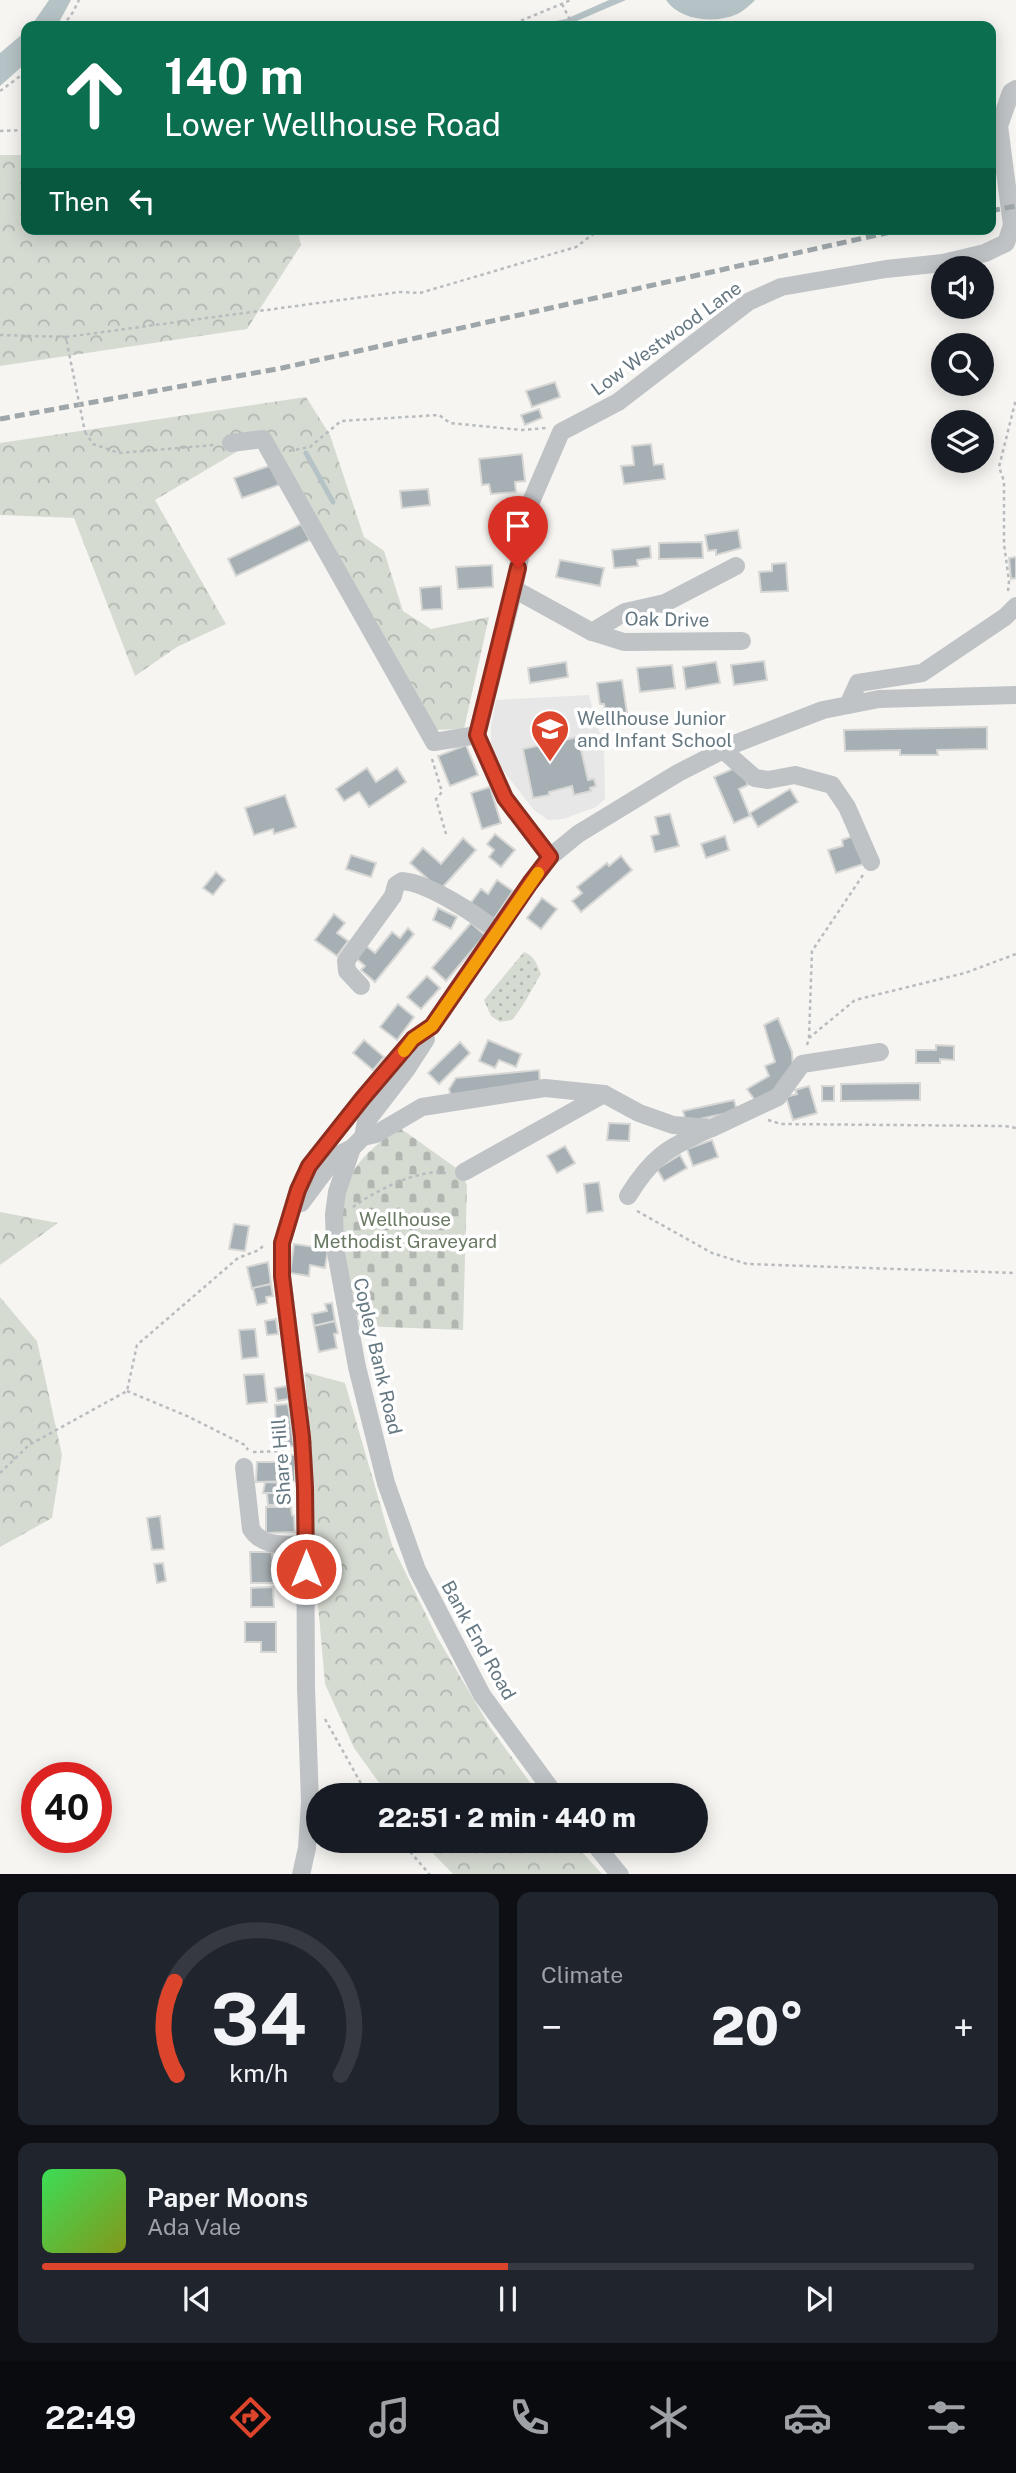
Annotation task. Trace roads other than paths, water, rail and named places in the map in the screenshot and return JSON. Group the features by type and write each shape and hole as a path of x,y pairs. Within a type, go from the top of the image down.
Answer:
{"street":[{"name":"Low Westwood Lane","path":"996,124 1011,92 1016,89"},
{"name":"Low Westwood Lane","path":"477,735 514,589 530,504 561,432 618,402 748,302 781,287 886,269 943,263 985,253 1006,243 1012,225 996,132"},
{"path":"231,443 263,439 434,742 477,735 505,798 550,857"},
{"name":"Oak Drive","path":"592,632 625,612 665,603 736,566"},
{"name":"Oak Drive","path":"514,589 592,632 624,642 742,641"},
{"path":"848,705 858,683 922,673 1005,617 1016,606"},
{"path":"432,1026 550,857 578,834 678,774 723,750 823,710 879,699 1016,695"},
{"path":"723,750 755,778 794,775 832,785 847,807 871,862"},
{"path":"361,986 347,971 346,961 393,896 396,885 402,881 421,886 459,905 497,931"},
{"name":"Copley Bank Road","path":"417,1570 386,1483 357,1367 337,1267 334,1214 337,1192 366,1122 406,1070 432,1026"},
{"name":"Share Hill","path":"300,1874 307,1848 310,1802 305,1545 302,1450 282,1276 282,1243 298,1190 309,1166 413,1039 432,1026"},
{"path":"628,1196 645,1168 676,1144 778,1097 802,1064 880,1052"},
{"path":"358,1143 422,1107 545,1088 604,1094 639,1113 673,1125 712,1128"},
{"path":"464,1172 604,1094"},
{"name":"Copley Bank Road","path":"292,1215 336,1156 358,1143"},
{"path":"244,1467 251,1529 254,1533 266,1543 305,1545"},
{"name":"Bank End Road","path":"417,1570 482,1695 546,1783"},
{"path":"602,1853 620,1874"}],"waterway":[{"path":"306,453 333,502"}],"railway":[{"path":"996,210 1016,206"},
{"path":"0,419 282,368 877,235"}],"place":[{"name":"Wellhouse Junior and Infant School","path":"550,763"}],"park label":[{"name":"Wellhouse Methodist Graveyard","path":"405,1230"}]}
